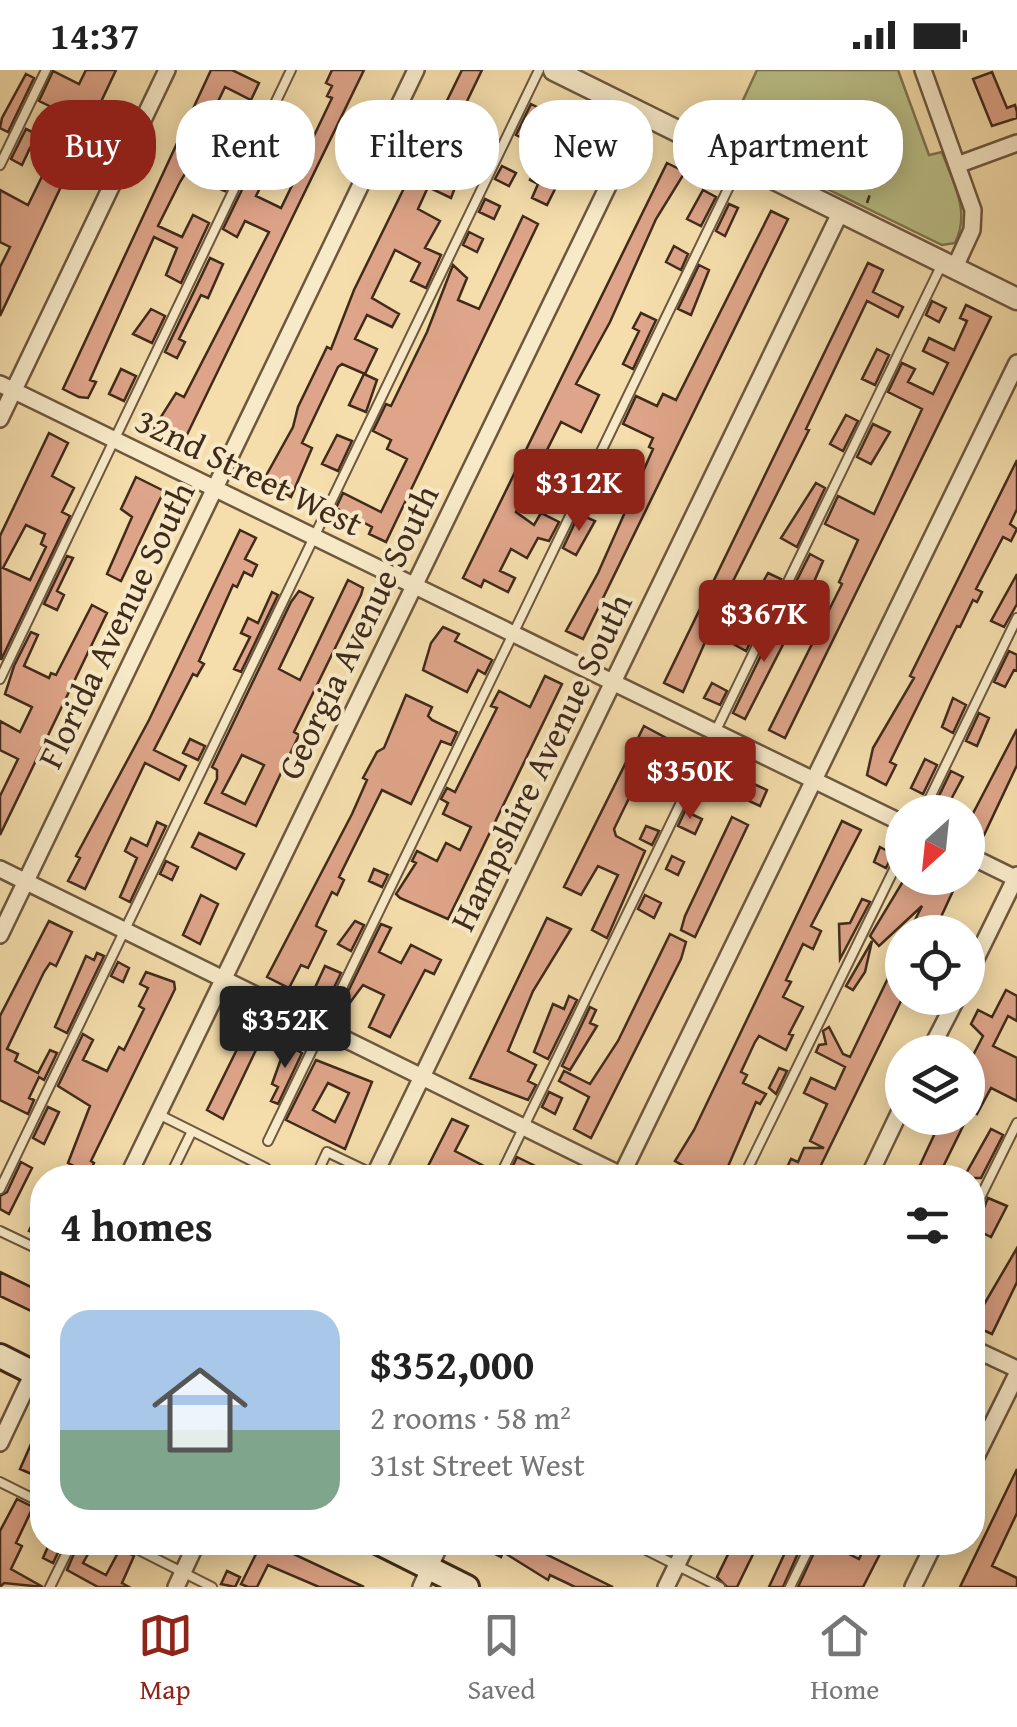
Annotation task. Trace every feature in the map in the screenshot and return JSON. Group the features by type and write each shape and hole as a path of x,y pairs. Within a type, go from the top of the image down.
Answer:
{"main road":[{"path":"0,1356 30,1365"},
{"path":"394,1555 425,1578 467,1587"}],"street":[{"path":"0,420 7,388 168,70"},
{"name":"Florida Avenue South","path":"0,935 416,70"},
{"path":"554,70 615,100"},
{"path":"922,70 975,219 949,264"},
{"path":"957,165 1017,143"},
{"name":"Georgia Avenue South","path":"134,1165 606,190"},
{"path":"798,190 1017,299"},
{"name":"Hampshire Avenue South","path":"379,1165 841,211"},
{"path":"629,1165 1017,363"},
{"name":"32nd Street West","path":"7,388 885,815"},
{"path":"985,863 1016,877 985,941"},
{"path":"0,870 600,1165"},
{"path":"874,1165 889,1135"},
{"path":"985,1355 1017,1372 985,1438"},
{"path":"0,1443 30,1387"},
{"path":"179,1580 192,1555"},
{"path":"666,1587 682,1555"},
{"path":"913,1587 929,1555"}],"lane":[{"path":"0,165 46,70"},
{"path":"0,678 291,70"},
{"path":"0,1189 539,70"},
{"path":"268,1141 727,190"},
{"path":"505,1165 714,732 949,264"},
{"path":"930,795 1017,618"},
{"path":"749,1165 885,888"},
{"path":"158,1114 260,1165"},
{"path":"985,1188 1017,1123"},
{"path":"175,1165 192,1131"},
{"path":"322,1165 328,1152 353,1165"},
{"path":"0,1231 30,1246"},
{"path":"0,1482 30,1497"},
{"path":"50,1587 66,1555"},
{"path":"142,1555 179,1580 212,1587"},
{"path":"657,1555 720,1587"},
{"path":"790,1587 806,1555"}],"path":[{"path":"865,210 871,191"}],"green space":[{"path":"757,70 898,70 929,155 942,152 955,186 961,220 955,243 942,245 829,190 903,190 903,100 743,100"}],"building":[{"path":"86,70 116,70 102,100 39,100 53,71 79,84"},
{"path":"211,70 232,70 259,83 251,100 225,87 219,100 197,100"},
{"path":"332,70 364,70 349,100 335,100 335,130 315,171 315,134 332,98 327,96 332,86 326,83"},
{"path":"462,70 482,70 468,100 447,100"},
{"path":"992,72 1007,108 1015,105 1017,118 992,126 973,79"},
{"path":"26,74 34,78 8,132 0,128 2,118"},
{"path":"26,129 30,131 30,148 22,165 11,159"},
{"path":"176,145 176,190 158,226 182,237 193,215 209,223 181,283 166,275 177,248 154,237 90,380 96,382 88,398 79,397 63,389"},
{"path":"667,163 673,166 674,190 576,384 599,395 581,432 561,422 516,512 534,525 541,513 559,522 549,541 538,538 527,558 511,549 500,571 515,578 508,592 484,580 481,587 463,578"},
{"path":"502,166 516,173 509,186 499,181"},
{"path":"0,190 28,205 35,190 59,190 0,316 0,267 10,247 0,242"},
{"path":"242,190 259,190 256,196 281,208 290,190 306,190 181,447 152,431 176,393 184,397 269,232 245,221 237,237 223,229"},
{"path":"403,190 427,190 418,209 440,221 425,248 441,255 426,288 411,281 420,263 395,250 372,298 399,314 392,327 367,315 355,339 377,349 365,374 342,364 338,367 302,443 312,448 291,497 262,483 293,427 298,407 327,347 331,349 354,290"},
{"path":"434,190 454,190 451,198"},
{"path":"535,190 554,190 547,205 532,198"},
{"path":"703,190 716,197 701,226 687,219"},
{"path":"485,199 500,206 494,219 479,212"},
{"path":"729,204 738,208 725,236 716,231"},
{"path":"771,211 788,219 583,639 566,631 598,573 653,449 649,447 653,438 623,424 636,396 657,406 663,394 676,400"},
{"path":"523,216 538,224 386,542 369,534 372,527 336,508 343,493 381,512 407,459 387,449 391,440 373,431 386,404 391,406 427,332 453,265 467,278 458,300 479,309"},
{"path":"469,232 483,239 477,252 463,245"},
{"path":"674,246 688,254 681,270 666,262"},
{"path":"210,258 223,264 208,298 201,295 179,339 185,342 177,358 165,352"},
{"path":"868,263 883,270 873,292 903,307 898,317 867,301 806,429 809,430 718,611 725,615 722,622 753,637 746,651 710,631 683,692 664,683"},
{"path":"699,265 709,270 691,315 678,309"},
{"path":"932,301 946,308 939,322 926,315"},
{"path":"966,305 991,317 785,738 769,730 842,584 839,582 858,540 825,524 838,496 874,514 922,409 888,392 902,363 915,369 908,382 933,394 948,363 923,351 929,338 954,350 967,321 960,318"},
{"path":"151,309 165,316 152,343 133,334"},
{"path":"641,313 656,320 633,369 623,364 639,331 633,328"},
{"path":"877,349 889,355 875,385 862,379"},
{"path":"121,369 136,376 124,401 109,394"},
{"path":"364,374 377,380 366,412 349,405"},
{"path":"846,415 858,421 843,451 830,444"},
{"path":"873,424 890,432 871,464 857,457"},
{"path":"49,433 68,443 52,476 74,488 62,512 70,516 1,660 0,536","holes":["26,525 45,534 41,544 46,547 30,580 3,568"]},
{"path":"337,435 352,441 338,471 322,464"},
{"path":"570,454 587,463 577,480 561,472"},
{"path":"608,455 616,459 602,488 594,484"},
{"path":"1017,460 1017,509 1010,524 1017,529 1011,541 1003,537 976,589 982,592 977,602 973,600 960,627 957,626 890,762 896,765 886,785 867,775 873,748 914,678 910,676"},
{"path":"136,477 164,491 121,581 107,574 132,517 121,509"},
{"path":"816,483 825,488 797,547 781,538"},
{"path":"579,514 595,521 576,555 563,548"},
{"path":"240,530 256,538 245,559 257,565 252,576 244,572 237,587 233,585 199,661 204,664 197,676 193,674 154,750 186,766 179,780 145,763 85,889 68,881 80,858 76,856 149,720"},
{"path":"810,554 823,561 810,591 795,584"},
{"path":"67,556 73,558 57,591 64,595 57,610 44,604"},
{"path":"768,573 781,579 767,607 753,600"},
{"path":"1017,574 1017,604 1004,627 991,621"},
{"path":"348,580 363,588 294,732 299,735 256,826 205,803 217,779 217,770 212,767 299,591 313,598 279,669 300,680","holes":["242,755 264,765 245,804 222,793"]},
{"path":"272,592 278,595 241,672 234,669 250,637 241,633 248,618 258,623"},
{"path":"92,605 107,613 0,835 0,796 18,759 0,750 0,721 20,732 32,707 5,694 14,666 31,632 38,635 24,666 49,678 51,673 56,675"},
{"path":"781,614 795,621 745,719 733,713"},
{"path":"443,627 459,634 455,641 492,660 485,674 478,670 467,692 423,670 431,643"},
{"path":"1009,651 1017,655 1017,671 1005,687 994,682"},
{"path":"545,676 562,684 448,919 400,898 396,894 416,863 412,861 417,851 437,861 446,843 460,850 471,827 443,814 448,803 441,799 447,788 455,792 497,708 491,706 499,691 530,707"},
{"path":"712,683 727,691 720,705 704,698"},
{"path":"406,695 432,707 428,716 432,720 457,732 451,745 441,741 411,804 382,790 339,877 344,880 337,895 332,892 316,926 326,931 308,968 301,965 289,988 267,977 352,814 367,780 363,778 377,752 384,748"},
{"path":"953,698 966,705 953,733 942,727"},
{"path":"979,713 989,718 977,746 966,741"},
{"path":"644,726 696,754 673,794 641,776 614,829 616,836 645,851 607,938 592,930 618,875 598,866 581,895 564,887"},
{"path":"1017,729 1017,765 985,833 983,795"},
{"path":"190,739 205,746 198,760 183,753"},
{"path":"925,759 937,765 923,794 911,788"},
{"path":"708,763 721,770 714,784 701,778"},
{"path":"951,771 963,777 953,795 939,795"},
{"path":"743,779 767,790 760,806 736,795"},
{"path":"685,811 702,819 695,834 678,826"},
{"path":"732,817 748,825 695,937 681,930 685,916"},
{"path":"842,821 861,830 811,926 821,931 813,949 803,944 786,980 791,982 783,997 803,1007 789,1034 793,1035 786,1050 759,1036 741,1072 747,1075 743,1083 766,1094 760,1104 756,1102 729,1165 682,1165 675,1161 694,1130"},
{"path":"157,822 166,826 130,902 120,897 137,858 125,851 131,838 147,846"},
{"path":"646,826 659,831 652,845 640,839"},
{"path":"199,833 244,854 236,869 192,847"},
{"path":"880,847 885,850 885,868 874,862"},
{"path":"672,856 684,862 678,875 666,869"},
{"path":"166,861 178,867 172,880 160,874"},
{"path":"374,869 388,875 382,887 369,881"},
{"path":"201,895 218,904 200,944 183,935"},
{"path":"645,895 661,903 654,918 638,909"},
{"path":"895,895 951,895 942,915 918,915 922,906 912,915 885,915 885,940 879,946 870,936"},
{"path":"862,899 870,902 840,959 839,924 850,923"},
{"path":"547,918 571,929 533,991 508,1051 536,1065 528,1081 536,1085 528,1100 470,1078"},
{"path":"49,921 72,932 56,966 50,963 44,972 7,1049 18,1054 15,1061 38,1073 50,1050 57,1053 44,1080 39,1077 29,1098 34,1100 28,1114 0,1100 0,1016"},
{"path":"355,921 364,925 351,951 338,944"},
{"path":"381,924 391,928 379,952 401,963 411,945 441,960 434,974 425,970 390,1037 369,1027 384,995 363,985 346,1008 341,1006"},
{"path":"670,934 686,942 681,959 591,1138 574,1129 589,1097 559,1081 564,1071 590,1084 618,1041"},
{"path":"872,941 865,972 853,990 846,986"},
{"path":"97,953 104,956 67,1033 55,1027 86,956 94,960"},
{"path":"118,962 129,968 123,982 111,976"},
{"path":"325,966 341,973 328,1000 313,992"},
{"path":"146,972 174,982 175,989 91,1161 93,1165 72,1165 68,1163 90,1106 58,1086 83,1034 93,1040 83,1060 107,1071 119,1047 124,1050 144,1009 139,1006 148,988 140,984"},
{"path":"885,984 885,1015 894,1015 821,1165 788,1165 791,1159 798,1162 804,1148 824,1148 810,1141 827,1104 804,1093 811,1078 835,1089 845,1067 816,1052 819,1045 826,1044 823,1031 829,1027 843,1054 850,1057"},
{"path":"1006,990 1017,996 1017,1021 1008,1016 993,1046 1017,1058 1017,1101 991,1088 985,1099 985,1035 971,1024 976,1015 992,1017"},
{"path":"569,996 577,1000 548,1059 534,1052 553,1004 564,1009"},
{"path":"590,1007 596,1010 590,1023 597,1026 570,1070 562,1066"},
{"path":"252,1019 266,1026 265,1031 223,1119 207,1110"},
{"path":"286,1045 302,1053 278,1104 271,1101 278,1087 272,1084"},
{"path":"316,1060 372,1082 345,1149 286,1120","holes":["328,1083 349,1093 335,1122 313,1110"]},
{"path":"779,1068 787,1071 776,1094 769,1088"},
{"path":"549,1092 562,1098 555,1114 542,1107"},
{"path":"48,1107 59,1112 44,1144 33,1138"},
{"path":"452,1119 468,1126 455,1151 482,1165 429,1165"},
{"path":"991,1129 1003,1135 985,1170 985,1165 971,1165"},
{"path":"934,1135 959,1135 944,1165 920,1165"},
{"path":"517,1157 533,1165 513,1165"},
{"path":"21,1162 30,1167 9,1214 0,1209 0,1196 7,1192"},
{"path":"988,1198 1007,1206 991,1237 985,1234"},
{"path":"1017,1248 1017,1282 992,1334 985,1331 985,1303"},
{"path":"0,1272 30,1287 30,1311 0,1296"},
{"path":"30,1446 30,1473 20,1469"},
{"path":"1017,1469 1017,1513 992,1566 1017,1578 1017,1587 960,1587 975,1555 985,1555 985,1535"},
{"path":"17,1499 30,1506 16,1543 22,1546 11,1569 43,1587 4,1583 0,1587 0,1531"},
{"path":"44,1555 57,1555 53,1563 43,1558"},
{"path":"73,1555 88,1555 83,1563 106,1575 117,1555 134,1556 122,1583 129,1587 98,1587 67,1570"},
{"path":"256,1555 296,1555 364,1587 319,1587 268,1565 257,1587 241,1584"},
{"path":"508,1555 548,1555 613,1587 575,1587 550,1575 548,1580"},
{"path":"728,1555 753,1555 737,1587 727,1587 717,1577"},
{"path":"784,1555 797,1555 783,1587 769,1587"},
{"path":"813,1555 851,1555 859,1559 861,1555 879,1555 863,1587 798,1587"},
{"path":"227,1571 240,1577 235,1587 221,1584"}]}
